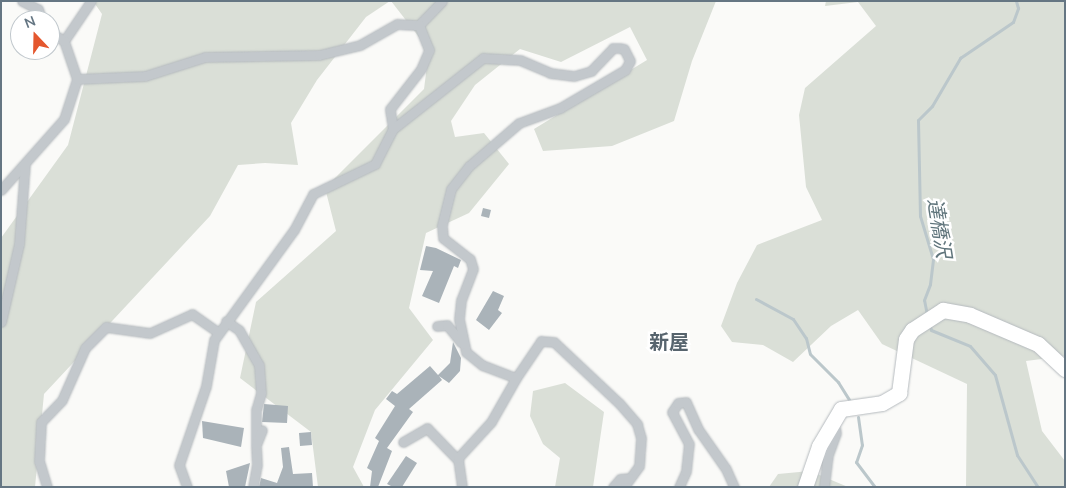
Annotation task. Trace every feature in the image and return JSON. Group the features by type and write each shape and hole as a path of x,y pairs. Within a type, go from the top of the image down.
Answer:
{"main road":[{"path":"805,487 819,446 841,409 848,406 882,403 899,393 906,339 912,330 943,310 970,315 1038,344 1065,369"}],"street":[{"path":"22,1 38,10"},
{"path":"64,41 91,1"},
{"path":"419,26 442,1"},
{"path":"77,79 145,76 205,58 319,55 360,45 397,24 419,26"},
{"path":"393,129 390,109 421,69 429,50 419,26"},
{"path":"1,190 64,119 77,79 64,41 60,38"},
{"path":"186,487 180,465 204,391 218,332 294,230 313,194 375,164 393,129 484,58 520,60 550,73 574,76 591,71 613,48 624,49 630,61 625,70 560,108 519,123 500,137 470,166 451,189 442,226 443,238 470,259 473,269 461,300 459,319 462,342 466,352 482,365 516,378"},
{"path":"1,322 19,244 25,165"},
{"path":"47,487 39,462 41,422 62,400 86,348 106,327 150,333 192,314 218,332"},
{"path":"226,321 239,330 259,365 261,393 256,410 257,465 253,487"},
{"path":"437,326 446,325 462,342"},
{"path":"458,460 491,422 516,378 541,341 554,342 619,403 637,424 641,453 639,466 624,487"},
{"path":"679,487 686,470 689,444 672,412 678,403 686,402 698,429 726,469 734,487"},
{"path":"824,487 828,455 836,433 834,422"},
{"path":"403,442 427,428 458,460 462,487"},
{"path":"256,445 262,430"},
{"path":"613,487 620,479 629,478"}],"shaded area":[{"path":"93,1 390,1 366,17 317,80 291,123 298,165 265,163 238,165 210,216 44,394 35,487 1,487 1,238 68,145 102,14"},
{"path":"391,1 716,1 692,61 674,121 612,146 543,151 534,129 647,60 630,27 561,62 520,49 475,85 451,121 455,137 484,133 509,164 469,213 426,233 409,308 433,340 375,410 353,467 364,487 318,487 311,432 240,378 256,302 336,231 325,188 424,89 429,50"},
{"path":"826,1 1065,1 1065,356 1026,361 1042,431 1065,461 1065,487 966,487 967,384 882,344 858,310 831,326 793,362 763,345 732,342 721,326 737,283 757,245 822,220 806,187 799,115 805,88 876,26 858,2 825,6"},
{"path":"565,383 604,412 593,487 555,487 560,458 543,444 530,416 533,391"},
{"path":"810,471 848,487 769,487 778,474"}],"building":[{"path":"483,208 491,210 489,218 481,216"},
{"path":"426,246 436,248 461,260 458,268 454,266 439,303 422,296 433,271 420,270"},
{"path":"493,291 504,296 498,310 502,313 489,330 476,320"},
{"path":"453,342 461,358 460,371 449,383 439,376 442,380 409,409 413,412 387,448 392,451 378,487 370,487 372,471 367,468 379,441 375,438 395,406 386,399 392,391 397,394 430,366 438,375 450,363"},
{"path":"264,404 288,406 287,423 262,422"},
{"path":"202,421 244,428 241,447 203,438"},
{"path":"311,432 312,445 300,446 299,433"},
{"path":"289,447 293,474 312,473 313,487 259,487 261,478 277,483 283,467 281,448"},
{"path":"406,456 417,463 402,487 393,487 387,484"},
{"path":"250,463 245,487 229,487 226,471"}],"waterway":[{"name":"達橋沢","path":"927,315 924,300 930,284 933,259 920,216 918,120 932,106 960,58 1013,22 1018,8 1016,1"},
{"path":"756,299 793,319 806,338 810,354 838,382 850,401"},
{"name":"達橋沢","path":"929,323 931,330 970,346 995,375 1017,455 1038,487"},
{"path":"858,417 862,445 856,462 875,487"}],"district":[{"name":"新屋","path":"669,341"}]}
